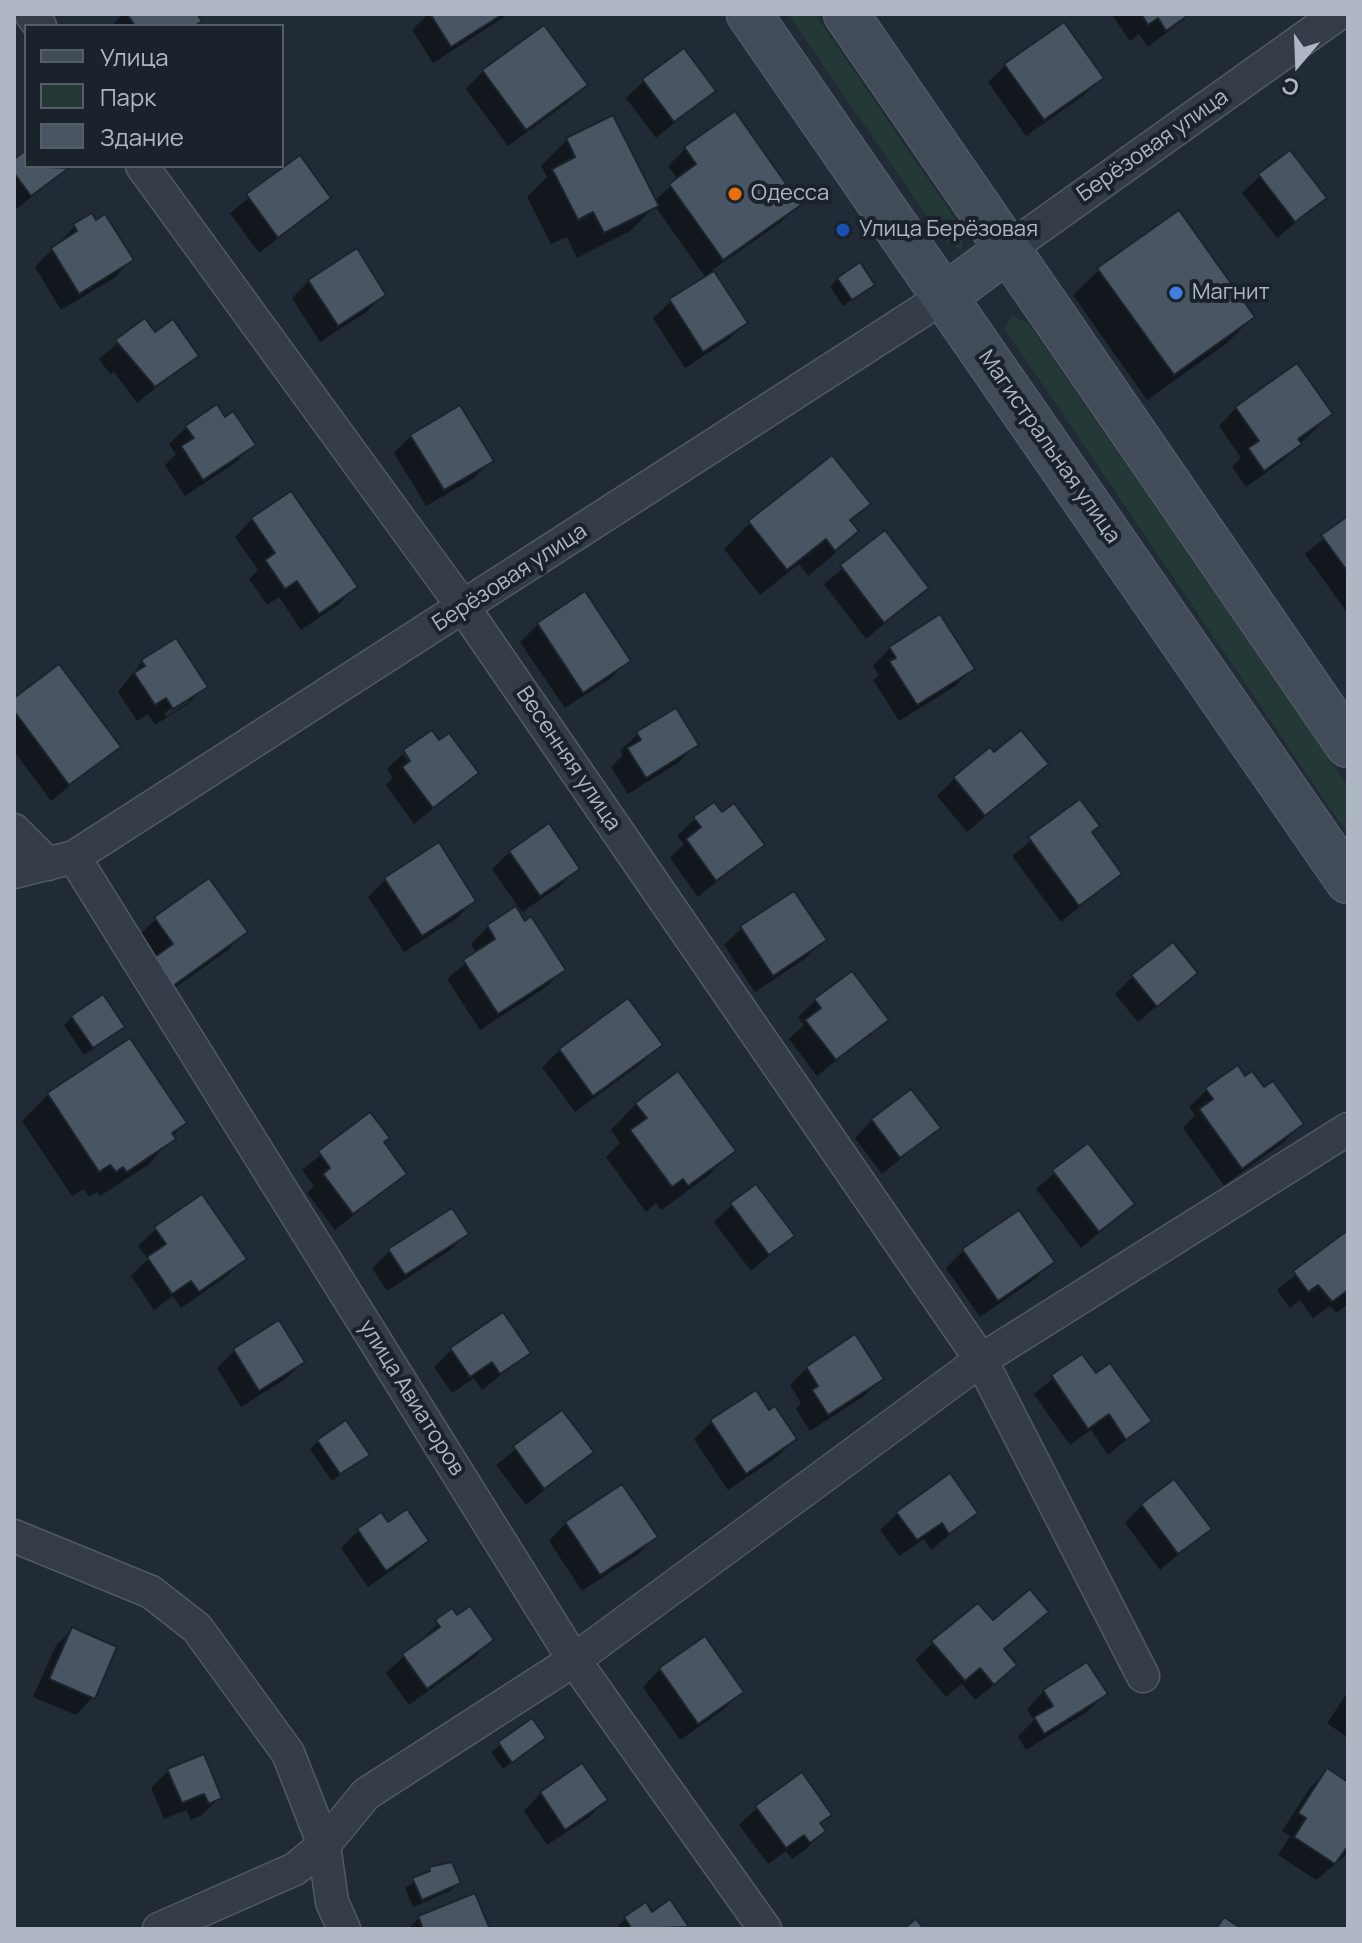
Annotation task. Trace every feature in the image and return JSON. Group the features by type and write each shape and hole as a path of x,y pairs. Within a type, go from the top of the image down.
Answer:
{"main road":[{"name":"Магистральная улица","path":"749,14 1348,881"},
{"path":"846,14 1348,745"},
{"path":"945,296 1007,250"}],"street":[{"name":"Берёзовая улица","path":"1007,250 1338,14"},
{"name":"Весенняя улица","path":"143,168 464,608 981,1360 1143,1676"},
{"name":"Берёзовая улица","path":"14,872 61,861 464,608 945,296"},
{"name":"улица Авиаторов","path":"14,830 61,861 574,1660 765,1929"},
{"path":"159,1929 295,1869 324,1845 366,1794 574,1660 981,1360 1348,1129"},
{"path":"14,1536 151,1592 197,1628 288,1753 324,1845 332,1902 344,1929"}],"green space":[{"path":"788,14 815,14 964,232 961,251 942,238"},
{"path":"1011,315 1029,324 1348,786 1348,835 1005,329"}],"building":[{"path":"127,14 197,14 202,21 198,24 134,24"},
{"path":"430,14 503,14 451,47"},
{"path":"1141,14 1190,14 1166,31 1158,18 1148,25"},
{"path":"1064,22 1104,78 1044,120 1004,64"},
{"path":"544,25 588,85 526,130 482,70"},
{"path":"684,48 716,91 674,122 642,79"},
{"name":"Одесса","path":"735,111 801,205 723,260 669,184 696,164 684,147"},
{"path":"613,115 659,206 604,233 593,212 578,220 552,169 575,157 566,138"},
{"path":"1290,150 1327,198 1295,222 1258,174"},
{"path":"24,152 24,168 69,168 31,196 14,173 14,159"},
{"path":"300,155 331,198 278,238 246,194"},
{"name":"Магнит","path":"1179,210 1255,317 1174,375 1097,268"},
{"path":"92,213 96,220 105,214 134,260 79,294 51,248 77,231 73,224"},
{"path":"357,248 386,295 338,326 308,280"},
{"path":"860,262 875,285 852,300 837,278"},
{"path":"714,271 748,323 703,352 669,299"},
{"path":"145,318 155,332 173,319 199,356 155,387 115,340"},
{"path":"1297,363 1333,414 1298,439 1302,444 1264,471 1248,448 1259,441 1235,407"},
{"path":"217,404 225,417 233,411 256,445 203,480 181,446 194,438 185,426"},
{"path":"460,405 494,461 444,490 410,435"},
{"path":"832,455 871,504 850,520 859,531 835,551 826,539 787,570 748,521"},
{"path":"291,491 358,587 319,614 297,581 285,589 265,560 275,553 251,518"},
{"path":"1348,516 1348,572 1321,535"},
{"path":"885,530 929,588 884,623 840,565"},
{"path":"585,591 631,661 583,693 537,623"},
{"path":"940,614 975,669 917,705 889,661 896,658 889,647"},
{"path":"176,638 208,687 173,709 166,698 155,705 134,673 145,666 141,660"},
{"path":"59,664 121,747 69,785 14,711 14,698"},
{"path":"676,708 699,745 646,778 627,748 641,740 636,732"},
{"path":"432,730 439,740 449,733 479,773 433,808 402,767 410,761 403,750"},
{"path":"1021,730 1049,764 985,816 953,777 990,747 994,752"},
{"path":"1080,799 1100,826 1092,832 1122,874 1079,906 1028,837"},
{"path":"714,802 722,812 734,803 765,845 716,881 686,839 701,827 693,817"},
{"path":"549,823 580,869 540,896 509,851"},
{"path":"439,842 476,901 422,936 384,878"},
{"path":"209,878 248,932 173,986 153,958 173,944 154,917"},
{"path":"794,891 827,940 773,976 740,926"},
{"path":"516,906 525,921 531,916 566,970 498,1014 463,960 495,939 487,925"},
{"path":"1173,942 1198,973 1157,1007 1131,975"},
{"path":"852,971 889,1020 836,1060 805,1020 821,1008 814,999"},
{"path":"103,994 125,1027 93,1048 71,1016"},
{"path":"628,998 663,1045 593,1096 559,1049"},
{"path":"130,1038 187,1123 172,1133 176,1139 127,1172 123,1167 116,1172 110,1165 99,1172 47,1093"},
{"path":"1238,1065 1245,1076 1252,1071 1264,1087 1273,1081 1304,1124 1242,1169 1199,1109 1213,1099 1205,1088"},
{"path":"678,1071 736,1151 688,1186 683,1179 672,1187 630,1130 647,1118 635,1103"},
{"path":"911,1089 941,1128 900,1158 871,1119"},
{"path":"370,1112 390,1138 384,1142 407,1174 353,1214 323,1174 330,1168 318,1151"},
{"path":"1088,1143 1135,1204 1099,1232 1052,1170"},
{"path":"756,1184 795,1236 769,1255 730,1203"},
{"path":"202,1194 247,1259 199,1292 191,1281 172,1294 147,1257 166,1244 154,1227"},
{"path":"452,1208 469,1234 405,1275 388,1249"},
{"path":"1019,1210 1055,1262 998,1301 962,1249"},
{"path":"1348,1230 1348,1290 1332,1302 1318,1285 1308,1292 1293,1271"},
{"path":"503,1312 531,1353 500,1374 492,1362 470,1377 450,1348"},
{"path":"279,1320 305,1362 259,1391 233,1349"},
{"path":"855,1334 884,1379 828,1415 812,1390 818,1386 806,1367"},
{"path":"1082,1354 1096,1373 1110,1363 1152,1421 1126,1440 1109,1414 1088,1429 1051,1375"},
{"path":"756,1390 769,1410 775,1406 797,1439 746,1474 710,1420"},
{"path":"562,1410 594,1452 544,1489 513,1446"},
{"path":"346,1420 370,1455 340,1474 317,1440"},
{"path":"950,1473 978,1513 949,1534 942,1523 917,1540 896,1512"},
{"path":"1174,1479 1212,1529 1178,1554 1141,1504"},
{"path":"622,1484 658,1537 600,1575 565,1522"},
{"path":"407,1509 429,1541 386,1571 357,1529 381,1512 388,1522"},
{"path":"1030,1589 1049,1612 1004,1649 1017,1665 994,1685 980,1668 965,1681 931,1641 978,1603 993,1620"},
{"path":"470,1606 494,1640 427,1689 402,1654 440,1627 435,1620 452,1608 457,1615"},
{"path":"72,1627 117,1647 95,1699 49,1679"},
{"path":"705,1636 744,1692 698,1724 659,1668"},
{"path":"1087,1662 1108,1694 1044,1734 1034,1717 1053,1706 1043,1690"},
{"path":"532,1718 546,1738 512,1763 498,1742"},
{"path":"204,1754 222,1798 209,1804 204,1794 182,1803 167,1769"},
{"path":"582,1763 608,1800 565,1830 540,1792"},
{"path":"1327,1768 1348,1782 1348,1846 1335,1864 1294,1837 1306,1818 1298,1813"},
{"path":"802,1772 832,1815 820,1823 826,1831 810,1843 804,1835 786,1848 755,1806"},
{"path":"452,1862 461,1883 422,1900 412,1878 430,1871 429,1867"},
{"path":"475,1893 490,1929 423,1929 418,1916"},
{"path":"670,1899 689,1927 627,1929 630,1926 624,1917 646,1902 652,1912"},
{"path":"1224,1917 1242,1929 1216,1929"},
{"path":"916,1919 924,1929 903,1929"}],"place":[{"name":"Одесса","path":"735,194"},
{"name":"Улица Берёзовая","path":"843,230"},
{"name":"Магнит","path":"1176,293"}]}
